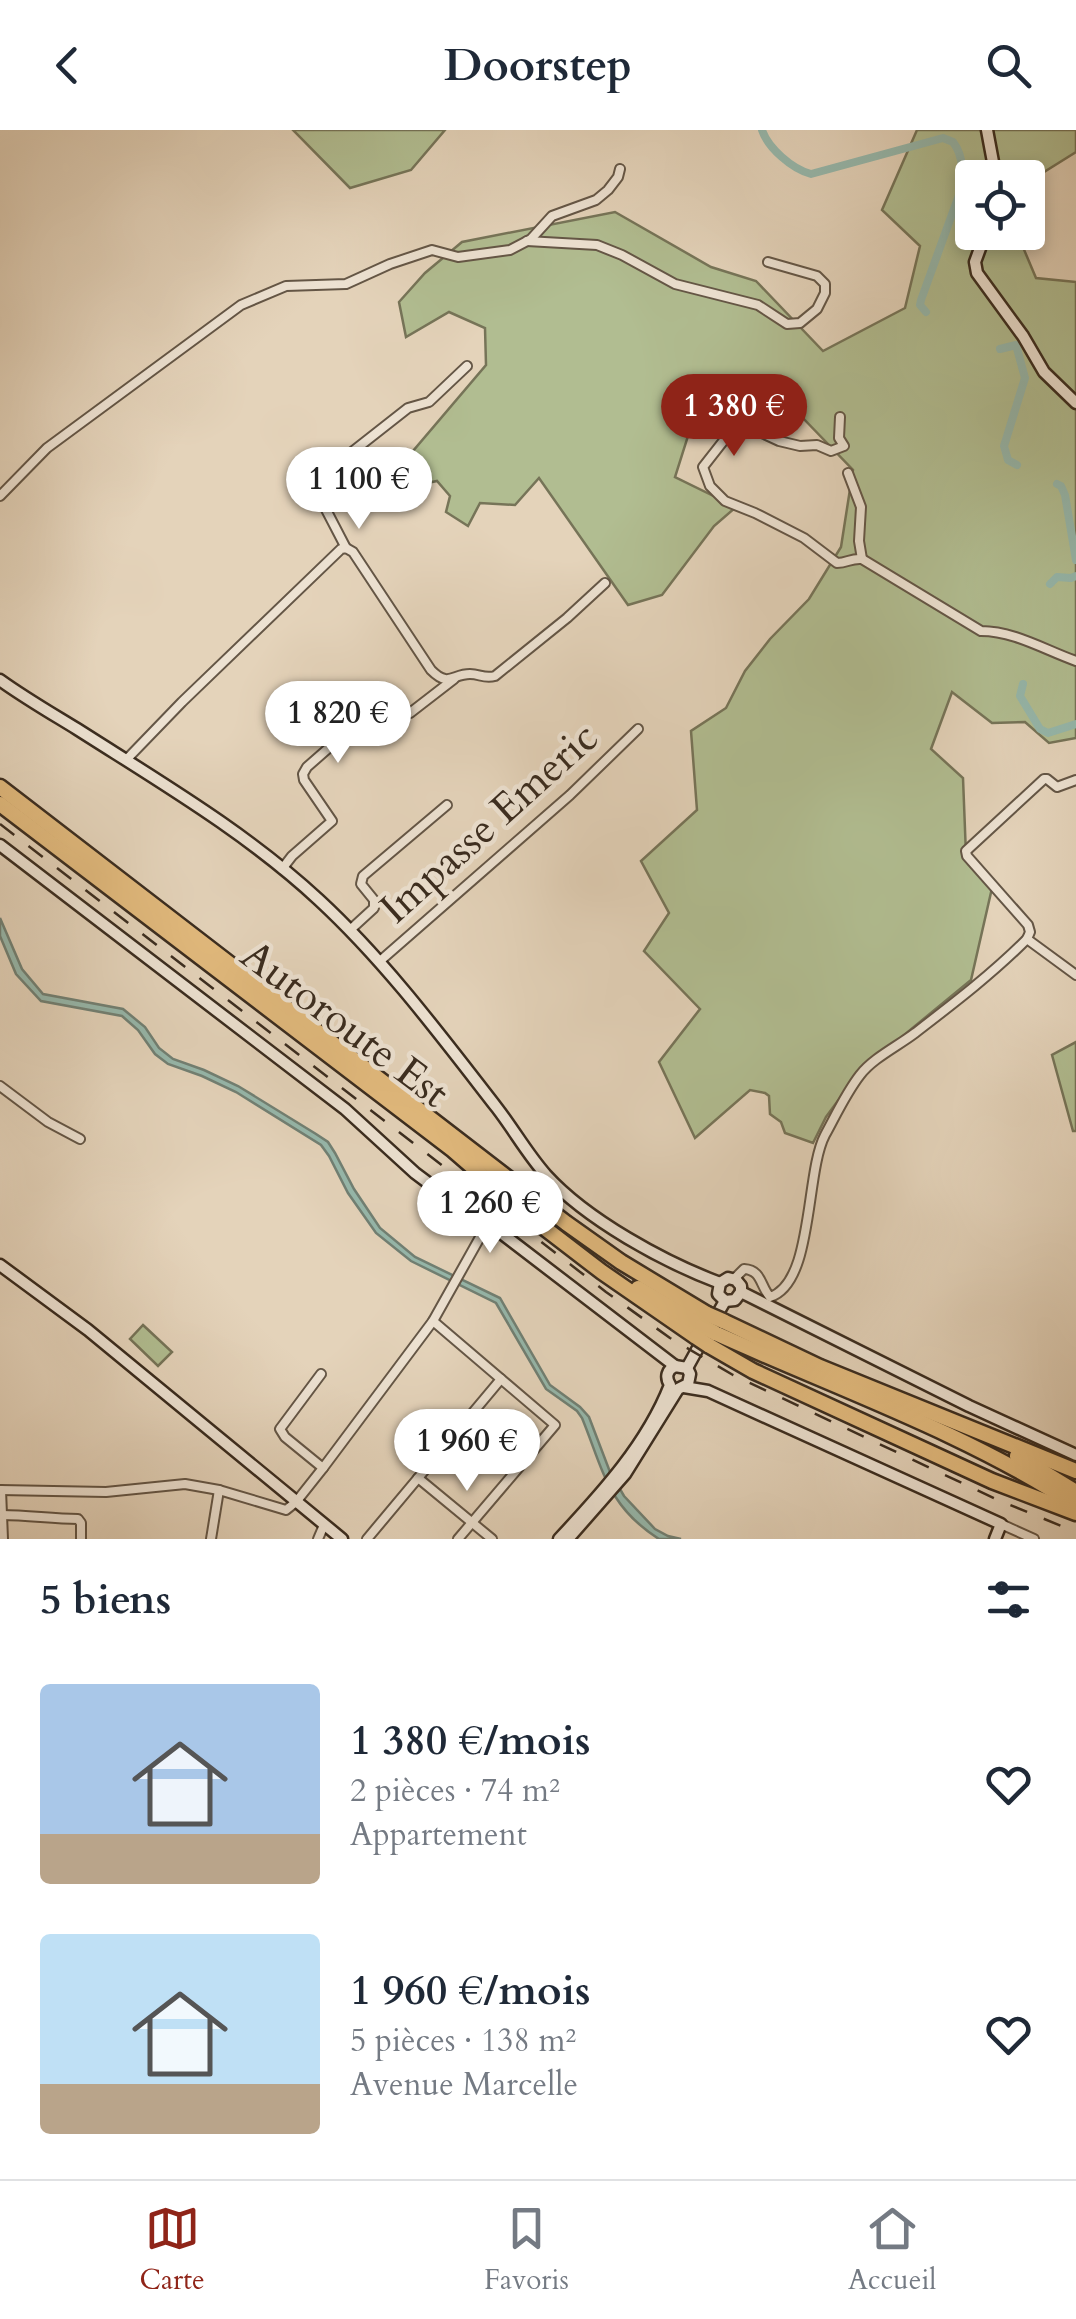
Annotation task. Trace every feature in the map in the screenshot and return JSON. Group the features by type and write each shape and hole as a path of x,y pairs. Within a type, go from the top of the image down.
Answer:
{"highway":[{"name":"Autoroute Est","path":"0,787 566,1222 634,1270 709,1329 753,1371 974,1473 1076,1514"},
{"name":"Autoroute Est","path":"0,804 452,1150 602,1272 709,1329 820,1366 1076,1471"},
{"path":"709,1329 968,1443 1073,1499"},
{"path":"820,1366 996,1445 1034,1465 1073,1499"}],"main road":[{"path":"987,130 993,160"},
{"path":"980,250 975,262 977,273 1044,372 1076,403"},
{"path":"0,680 236,832 282,869 380,961 554,1183 614,1229 720,1283"},
{"path":"0,845 345,1109 415,1173 488,1223 708,1390 1001,1524 995,1539"},
{"path":"0,1264 88,1330 342,1539"},
{"path":"726,1278 734,1279 741,1292 736,1300 725,1301 718,1294 720,1283 726,1278"},
{"path":"741,1292 968,1406 1076,1455"},
{"path":"708,1390 677,1387 667,1378 680,1370 725,1301"},
{"path":"568,1539 623,1471 677,1387 690,1380 680,1370"},
{"path":"559,1539 604,1495"}],"street":[{"path":"0,496 46,448 241,305 286,286 346,284 432,250 458,257 510,250 527,241 552,216 596,200 608,190 620,169"},
{"path":"527,241 597,245 675,284 758,305 788,324 800,323 817,309 825,284 817,276 768,262"},
{"path":"454,679 442,679 431,670 354,552 346,548 321,500 352,452 408,408 428,402 467,366"},
{"path":"840,417 839,438 844,446 831,450 817,444 800,446 762,433 732,430 703,467 710,486 725,501 804,538 837,563 862,559 981,631 1010,634 1076,661"},
{"path":"848,473 862,507 858,541 862,559"},
{"path":"126,760 346,548"},
{"path":"282,869 332,821 303,774 356,724 410,713 454,679 467,674 490,678 505,670 605,582"},
{"name":"Impasse Emeric","path":"380,961 570,795 638,729"},
{"path":"734,1279 744,1270 752,1270 770,1297 787,1284 801,1258 819,1147 862,1073 996,970 1027,938 1028,925 966,851 1044,779 1057,787 1076,780"},
{"path":"350,930 374,908 374,900 361,884 363,876 447,805"},
{"path":"1027,938 1076,975"},
{"path":"0,1086 48,1122 80,1139"},
{"path":"3,1539 0,1490 106,1492 185,1484 286,1510 324,1468 433,1320 488,1223"},
{"path":"433,1320 555,1425 458,1539"},
{"path":"321,1374 280,1430 324,1468"},
{"path":"367,1539 501,1378"},
{"path":"418,1478 492,1539"},
{"path":"211,1539 219,1490"},
{"path":"2,1514 78,1519 81,1539"},
{"path":"1001,1524 1034,1539"},
{"path":"318,1539 324,1525"}],"green space":[{"path":"293,130 445,130 411,170 350,188"},
{"path":"917,130 1076,130 1076,152 1045,171 1045,160 955,160 955,250 1024,250 1036,278 1076,282 1076,738 1049,743 1025,722 992,723 952,692 931,749 963,778 966,855 992,888 971,980 859,1072 826,1117 813,1143 785,1133 781,1122 770,1114 769,1096 750,1090 695,1138 659,1062 700,1009 644,951 669,913 641,861 697,810 691,731 726,708 745,671 809,599 841,547 853,470 799,414 705,382 675,477 736,507 714,526 662,595 628,605 539,478 515,505 480,503 468,526 446,512 450,496 437,481 404,488 402,464 486,365 485,328 449,312 406,337 399,302 425,273 462,242 615,212 711,267 756,281 823,351 905,308 920,246 882,210"},
{"path":"1076,1042 1076,1131 1073,1131 1052,1055"},
{"path":"143,1325 172,1352 158,1366 130,1339"}],"water":[{"path":"0,918 22,969 43,994 123,1009 173,1059 238,1086 316,1134 328,1142 380,1228 415,1257 500,1298 550,1385 589,1417 610,1472 624,1496 655,1529 681,1539 659,1539 617,1500 582,1418 546,1389 496,1303 411,1261 376,1233 321,1145 236,1092 168,1064 122,1016 41,1001 16,974 0,936"}],"waterway":[{"path":"762,130 782,157 811,174 943,138 953,142 961,161 959,195 921,300 926,312"},
{"path":"1000,349 1016,345 1025,378 1004,446 1008,460 1017,465"},
{"path":"1057,484 1065,495 1076,560"},
{"path":"1050,584 1057,577 1076,576"},
{"path":"1023,684 1020,696 1040,729 1048,733 1076,724"}],"railway":[{"path":"0,824 670,1338 733,1375 998,1500 1076,1532"}]}
